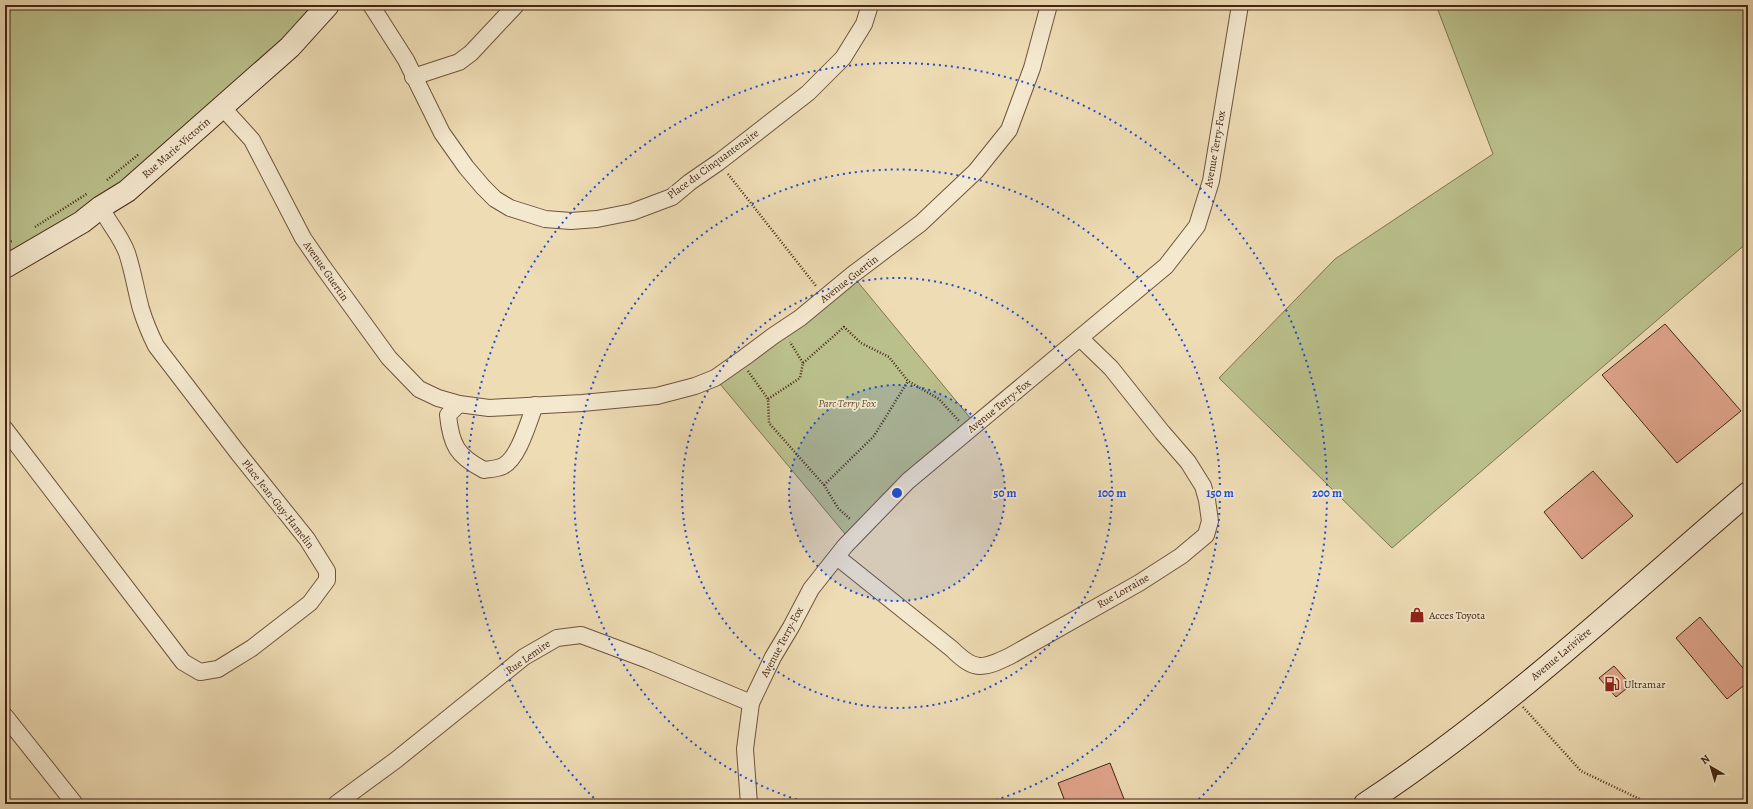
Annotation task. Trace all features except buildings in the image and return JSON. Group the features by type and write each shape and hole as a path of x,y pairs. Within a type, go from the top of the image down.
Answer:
{"main road":[{"name":"Rue Marie-Victorin","path":"5,267 82,222 94,200 127,191 223,108 290,47 328,5"},
{"name":"Avenue Larivière","path":"1365,804 1459,739 1748,493"}],"street":[{"name":"Place du Cinquantenaire","path":"371,5 406,60 413,77 442,133 466,167 483,187 495,199 510,208 545,219 571,221 597,219 632,212 672,197 808,93 843,58 864,24 870,5"},
{"path":"413,77 459,62 472,53 516,5"},
{"name":"Avenue Guertin","path":"223,108 252,140 303,238 389,358 419,389 438,398 459,404 489,408 590,403 657,396 695,386 715,378 740,361 800,318 927,218 976,171 1009,130 1032,68 1049,5"},
{"name":"Avenue Terry-Fox","path":"749,804 745,748 751,703 773,657 811,589 845,546 908,481 1166,266 1197,226 1211,182 1240,5"},
{"name":"Place Jean-Guy-Hamelin","path":"5,429 183,662 200,672 218,669 252,648 310,603 327,580 327,571 307,539 260,481 156,346 147,328 141,310 126,252 117,233 94,200"},
{"name":"Rue Lorraine","path":"837,557 952,649 963,660 971,664 984,666 1010,656 1138,583 1197,544 1206,535 1210,521 1203,486 1188,462 1111,368 1080,338"},
{"path":"459,404 448,415 454,445 462,456 484,470 504,466 510,459 520,444 535,405"},
{"name":"Rue Lemire","path":"336,804 396,760 524,657 556,638 581,635 648,660 751,703"},
{"path":"5,716 76,804"}],"path":[{"path":"101,184 144,150"},
{"path":"719,162 825,298"},
{"path":"28,231 94,200"},
{"path":"5,243 15,240"},
{"path":"768,399 800,378 803,362 844,327 861,344 890,357 908,381 939,400 968,431"},
{"path":"782,330 803,362"},
{"path":"740,361 768,399 769,423 824,485 838,508 861,530"},
{"path":"824,485 874,436 908,381"},
{"path":"1512,695 1581,771 1650,804"}],"green space":[{"path":"5,5 328,5 223,108 5,267"},
{"path":"1436,5 1748,5 1748,242 1392,548 1219,378 1335,259 1493,154"},
{"name":"Parc Terry Fox","path":"852,275 976,425 851,541 715,378"}],"place":[{"name":"Acces Toyota","path":"1417,615"},
{"name":"Ultramar","path":"1612,684"}]}
